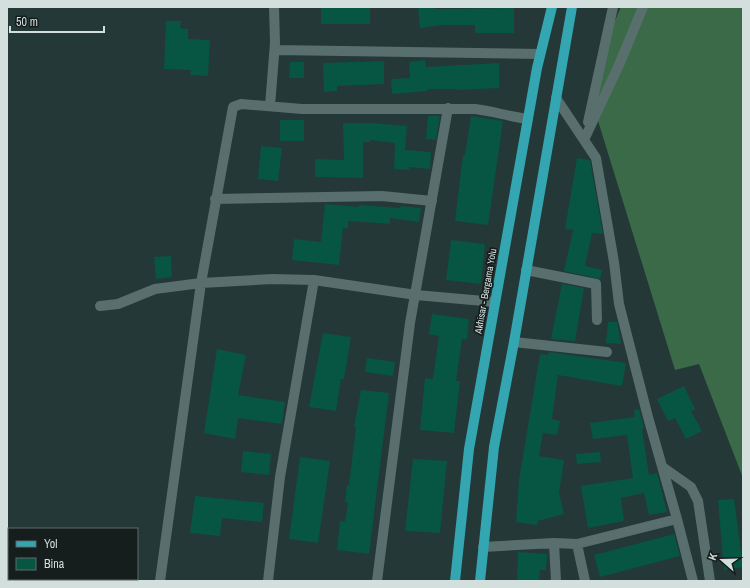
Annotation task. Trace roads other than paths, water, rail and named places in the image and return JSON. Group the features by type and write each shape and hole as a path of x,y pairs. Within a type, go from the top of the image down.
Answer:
{"main road":[{"name":"Akhisar - Bergama Yolu","path":"455,581 469,449 540,54 552,7"},
{"path":"480,581 494,447 514,342 572,7"}],"street":[{"path":"270,106 275,50 274,7"},
{"path":"584,140 613,7"},
{"path":"584,140 619,65 643,7"},
{"path":"275,50 540,54"},
{"path":"556,98 596,158 614,262 619,304 693,581"},
{"path":"160,581 201,283 215,199 233,107 241,104 302,109 364,110 448,108 493,111 511,117 528,119"},
{"path":"377,581 410,323 416,296 448,108"},
{"path":"215,199 382,196 432,201"},
{"path":"526,270 596,284 597,320"},
{"path":"100,306 118,304 155,289 201,283 272,279 314,280 416,296 495,302"},
{"path":"268,581 280,477 314,280"},
{"path":"514,342 607,352"},
{"path":"664,468 691,487 698,502 710,581"},
{"path":"483,547 554,543 577,544 677,519"},
{"path":"554,543 556,581"},
{"path":"577,544 585,581"}]}
